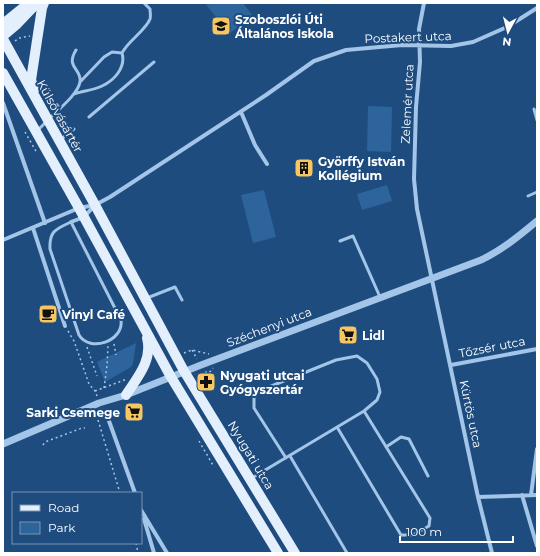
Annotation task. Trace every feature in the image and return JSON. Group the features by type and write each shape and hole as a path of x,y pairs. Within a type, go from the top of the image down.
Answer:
{"main road":[{"path":"3,24 29,3"},
{"path":"3,37 37,3"},
{"path":"37,101 32,80 42,8 44,3"},
{"path":"3,28 16,25"},
{"name":"Külsővásártér","path":"3,37 184,371"},
{"path":"3,73 82,213 171,377 278,553"},
{"path":"126,395 148,359 149,345 145,329"},
{"name":"Nyugati utca","path":"184,371 295,553"}],"street":[{"name":"Zelemér utca","path":"424,3 419,46 420,62 416,107 414,179 417,209 432,278"},
{"name":"Postakert utca","path":"82,213 137,180 241,112 314,61 346,50 402,45 451,46 473,42 507,28 537,8"},
{"path":"3,103 45,222"},
{"path":"241,112 255,145 267,164"},
{"path":"71,222 95,205"},
{"path":"3,240 45,222 82,213"},
{"name":"Széchenyi utca","path":"3,444 99,403 126,395 184,371 481,260 496,253 537,221"},
{"path":"33,228 66,326"},
{"name":"Kürtös utca","path":"432,278 478,497 492,553"},
{"name":"Tőzsér utca","path":"450,365 537,349"},
{"path":"109,421 135,492"},
{"path":"531,495 537,449"},
{"path":"522,495 537,546"},
{"path":"478,497 537,495"},
{"path":"142,512 154,553"},
{"path":"142,512 167,553"}],"lane":[{"path":"74,94 102,87 111,81 122,68 124,60 122,53 126,46 150,18 150,9 144,3"},
{"path":"76,50 72,56 72,64 77,72 80,82"},
{"path":"36,132 74,94 80,82 104,57 112,52 122,53"},
{"path":"89,117 154,62"},
{"path":"534,109 537,120"},
{"path":"59,141 74,129"},
{"path":"528,196 537,192"},
{"path":"71,222 121,320 122,325 117,335 100,344 93,344 86,341 79,335 50,249 52,233 56,229 71,222"},
{"path":"340,241 353,236 380,297"},
{"path":"145,298 175,286 182,300"},
{"path":"250,479 290,456 364,411 377,400 380,392 377,378 367,363 357,356 336,360 259,392 254,398 254,408 286,458"},
{"path":"337,427 401,535 413,535 429,526 430,518 364,411"},
{"path":"386,447 401,437 409,439 428,476"},
{"path":"290,456 347,553"}],"path":[{"path":"18,38 38,34"},
{"path":"22,127 36,153"},
{"path":"66,326 74,341 89,384 95,391 126,379 129,376"},
{"path":"104,388 108,340"},
{"path":"89,352 97,376"},
{"path":"98,420 120,492"},
{"path":"43,445 45,442 85,428"},
{"path":"198,439 214,467"}],"green space":[{"path":"205,3 243,3 253,16 229,34"},
{"path":"368,106 392,107 391,152 367,151"},
{"path":"387,185 392,201 362,210 357,194"},
{"path":"264,190 276,237 253,243 241,195"},
{"path":"136,343 133,364 131,367 105,382 97,362"}],"place":[{"name":"Szoboszlói Úti Általános Iskola","path":"221,26"},
{"name":"Györffy István Kollégium","path":"304,168"},
{"name":"Vinyl Café","path":"48,314"},
{"name":"Lidl","path":"348,335"},
{"name":"Nyugati utcai Gyógyszertár","path":"206,382"},
{"name":"Sarki Csemege","path":"134,412"}]}
